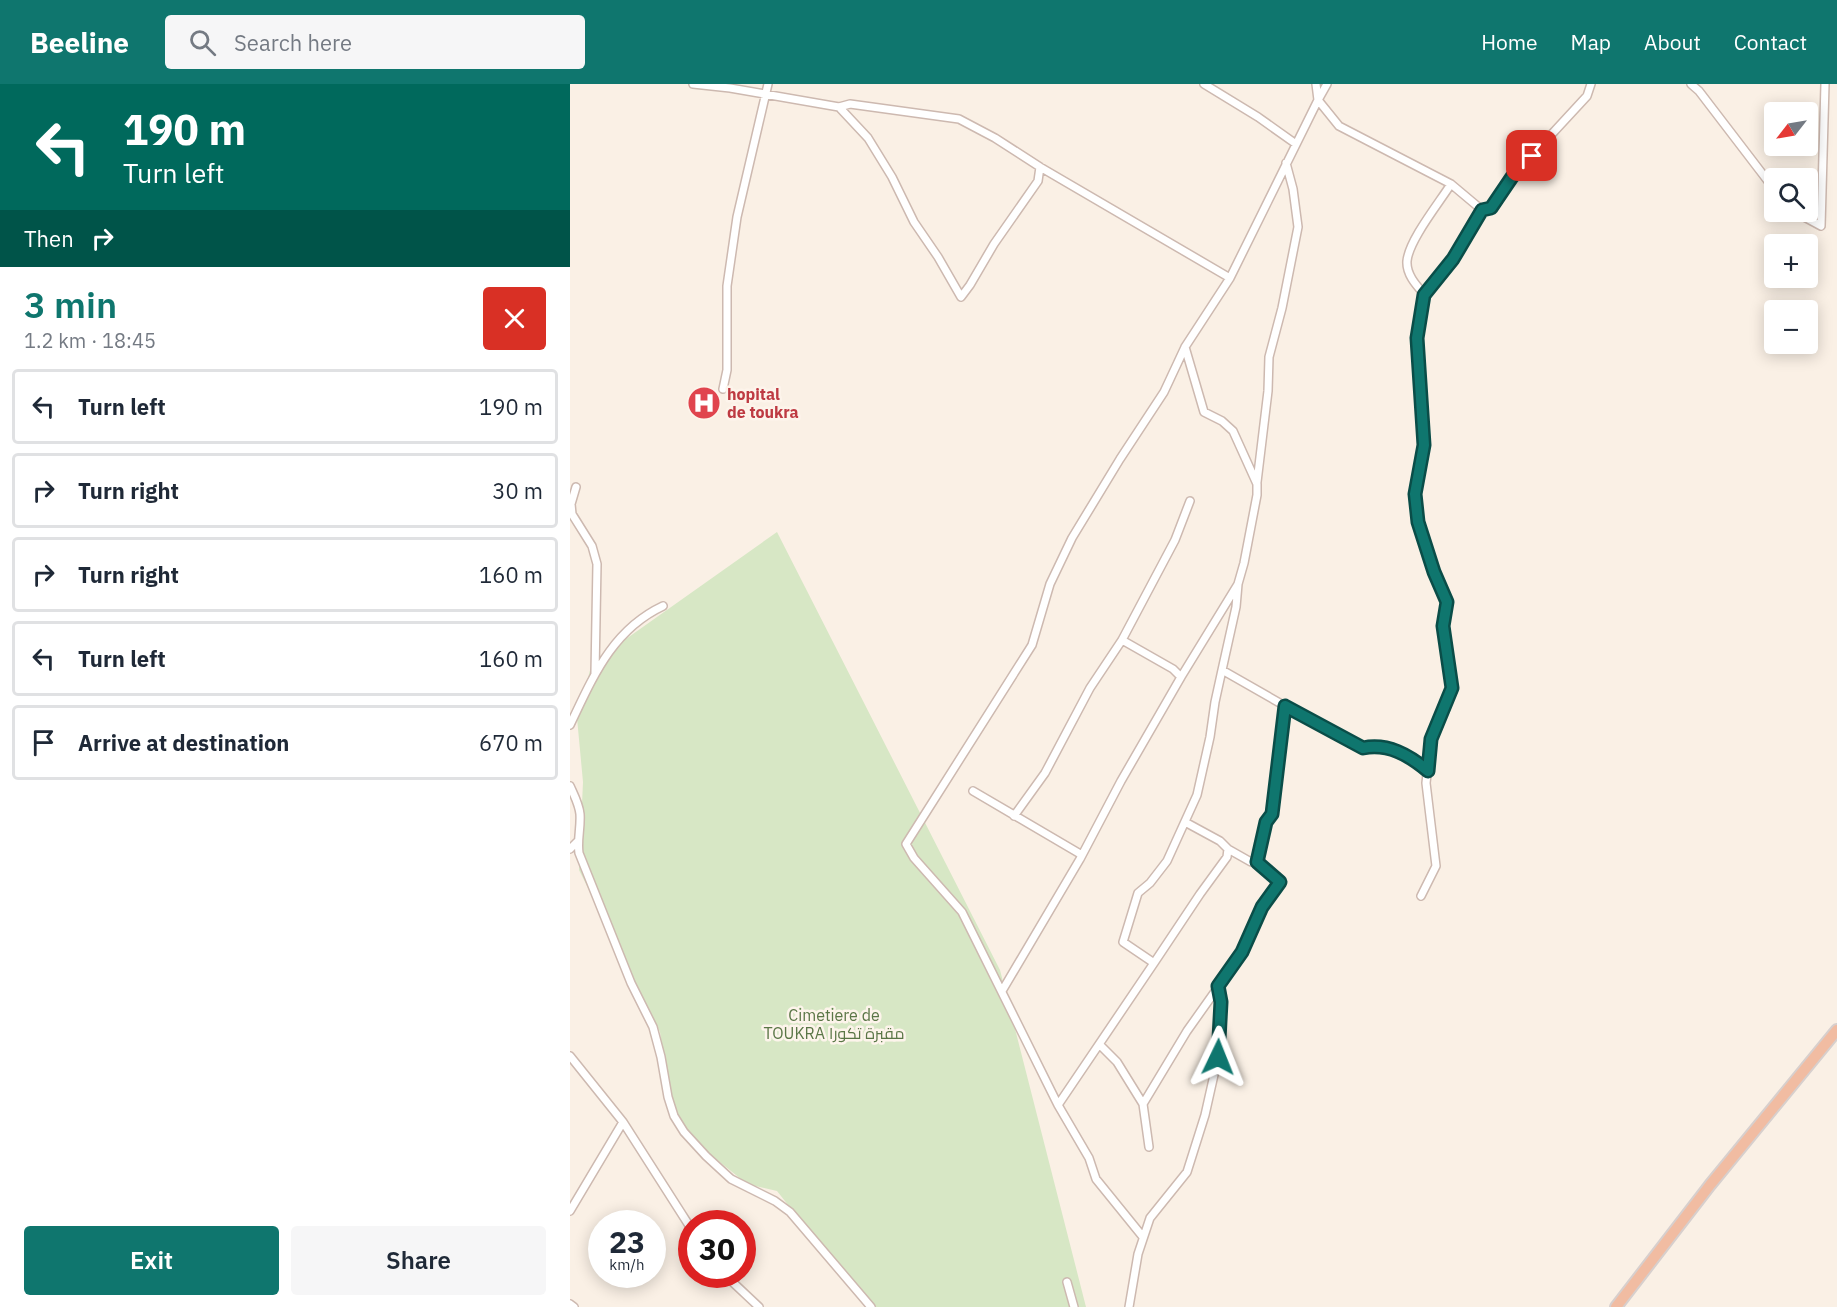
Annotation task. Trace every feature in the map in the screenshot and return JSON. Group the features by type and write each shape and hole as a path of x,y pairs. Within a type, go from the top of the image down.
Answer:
{"highway":[{"path":"1616,1307 1710,1185 1837,1030"}],"street":[{"path":"693,84 730,88 839,107 850,104 959,119 995,138 1040,167 1230,278"},
{"path":"723,389 727,370 727,286 737,217 768,84"},
{"path":"1204,84 1258,117 1296,144"},
{"path":"1316,84 1318,100 1339,126 1451,184 1482,210"},
{"path":"1143,1237 1096,1179 1089,1158 1058,1105 962,912 914,858 906,844 1032,645 1050,584 1072,538 1164,392 1185,347 1230,278 1327,84"},
{"path":"1421,896 1436,866 1426,783 1431,739 1452,688 1443,626 1447,602 1434,572 1418,522 1415,494 1424,445 1417,338 1424,295 1453,259 1482,210 1491,208 1512,177 1587,96 1591,84"},
{"path":"1691,84 1699,91 1764,176"},
{"path":"1814,222 1821,226 1825,84"},
{"path":"839,107 868,138 892,177 915,222 961,297 994,244 1038,181 1040,167"},
{"path":"1002,991 1082,855 1121,781 1181,677 1238,584 1245,563 1257,484 1268,392 1269,357 1282,308 1298,227 1293,189 1286,163"},
{"path":"1424,294 1412,280 1407,262 1414,240 1451,184"},
{"path":"1185,347 1204,412 1233,431 1257,484"},
{"path":"576,488 571,504 572,514 592,546 597,564 595,673"},
{"path":"1014,816 1045,773 1090,688 1122,640 1175,540 1190,501"},
{"path":"1154,963 1124,942 1138,893 1150,883 1167,861 1197,795 1236,607 1238,584"},
{"path":"570,725 595,673 623,634 638,621 663,606"},
{"path":"1122,640 1173,669 1181,677"},
{"path":"1222,670 1363,748 1377,745 1395,751 1412,758 1428,771"},
{"path":"1257,862 1266,822 1272,814 1285,706"},
{"path":"570,786 579,806 577,842 583,864 627,972 653,1027 674,1116 684,1132 731,1179 775,1201 790,1212 871,1307"},
{"path":"972,791 1082,855"},
{"path":"1143,1104 1187,1031 1242,952 1262,907 1280,882 1257,862 1251,862 1228,849 1220,841 1185,822"},
{"path":"570,849 577,842"},
{"path":"1058,1105 1227,857 1228,849"},
{"path":"1129,1307 1143,1237 1150,1218 1187,1172 1205,1115 1218,1057 1221,1002 1218,986"},
{"path":"1100,1045 1117,1062 1143,1104 1149,1148"},
{"path":"570,1056 623,1122 679,1210"},
{"path":"570,1211 623,1122"},
{"path":"1067,1282 1074,1307"},
{"path":"739,1288 759,1307"},
{"path":"570,1304 574,1307"}],"green space":[{"name":"Cimetiere de TOUKRA مقبرة تكورا","path":"777,532 1000,970 1086,1307 869,1307 777,1191 747,1184 674,1125 660,1032 579,870 583,782 577,718 592,663"}],"place":[{"name":"hopital de toukra","path":"704,403"}],"route":[{"path":"1218,1057 1221,1002 1218,986 1242,952 1262,907 1280,882 1257,862 1266,822 1272,814 1285,706 1363,748 1377,745 1395,751 1412,758 1428,771 1431,739 1452,688 1443,626 1447,602 1434,572 1418,522 1415,494 1424,445 1417,338 1424,295 1453,259 1482,210 1491,208 1512,177 1532,156"}]}
